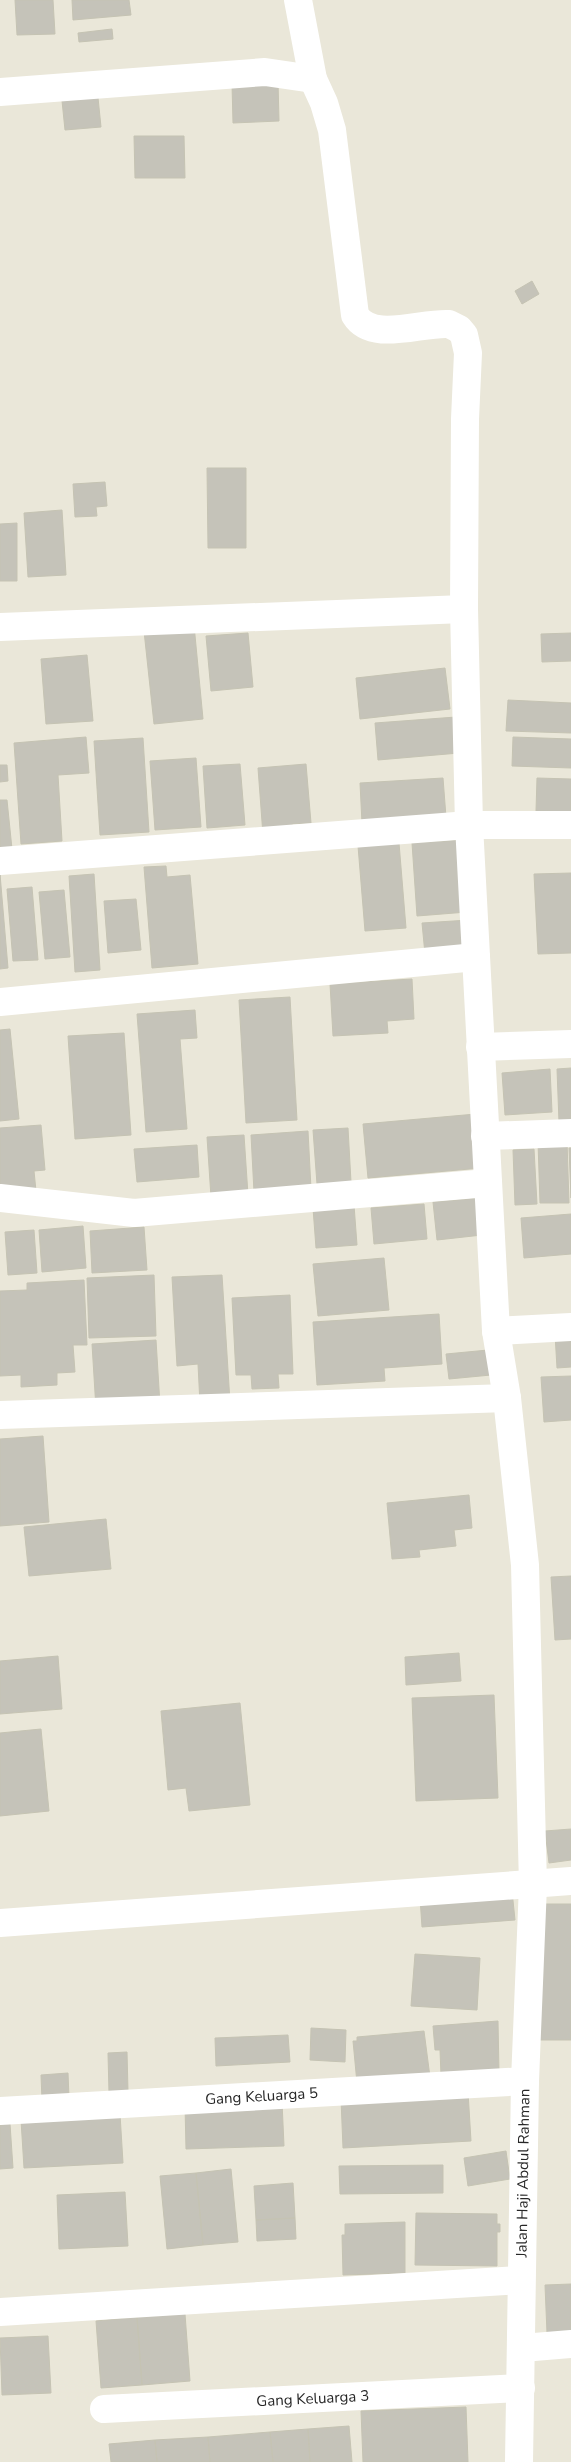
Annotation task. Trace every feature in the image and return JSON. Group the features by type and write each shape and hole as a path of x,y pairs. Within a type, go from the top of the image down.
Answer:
{"street":[{"path":"0,92 265,72 313,79 298,0"},
{"name":"Jalan Haji Abdul Rahman","path":"313,79 324,103 332,130 355,315 360,322 379,330 449,324 459,329 464,335 468,353 465,419 464,609 469,825 496,1331 507,1398 525,1565 533,1885 525,2081 520,2280 522,2348 519,2462"},
{"path":"0,627 464,609"},
{"path":"0,861 469,825 571,824"},
{"path":"0,1002 476,957"},
{"path":"480,1047 571,1044"},
{"path":"485,1136 571,1133"},
{"path":"0,1198 134,1213 488,1183"},
{"path":"496,1331 571,1327"},
{"path":"0,1415 507,1398"},
{"path":"0,1923 571,1881"},
{"name":"Gang Keluarga 5","path":"0,2111 525,2081"},
{"path":"0,2312 520,2280"},
{"path":"522,2348 571,2344"},
{"name":"Gang Keluarga 3","path":"104,2409 521,2388"}],"building":[{"path":"15,0 53,0 55,34 17,35"},
{"path":"72,0 129,0 131,15 73,20"},
{"path":"112,29 113,39 79,42 78,33"},
{"path":"278,82 279,121 233,123 232,84"},
{"path":"97,88 101,127 65,130 61,91"},
{"path":"134,136 184,136 185,178 135,178"},
{"path":"532,281 539,294 522,304 515,291"},
{"path":"207,468 246,468 246,548 208,548"},
{"path":"105,482 107,506 96,507 97,516 75,517 73,484"},
{"path":"62,510 66,575 28,577 24,513"},
{"path":"17,523 17,581 0,581 0,524"},
{"path":"194,625 203,719 154,724 144,631"},
{"path":"248,633 253,687 211,691 206,636"},
{"path":"571,633 571,661 542,662 541,634"},
{"path":"87,655 93,721 46,724 41,659"},
{"path":"445,668 450,709 360,719 356,678"},
{"path":"508,700 571,703 571,733 506,731"},
{"path":"456,717 459,753 378,760 375,723"},
{"path":"86,737 89,773 58,775 62,841 21,844 14,743"},
{"path":"513,737 571,739 571,768 512,766"},
{"path":"143,738 149,832 100,835 94,741"},
{"path":"196,758 201,827 155,830 150,761"},
{"path":"240,764 245,825 207,828 203,766"},
{"path":"306,764 311,823 292,824 293,833 263,835 258,768"},
{"path":"0,765 7,765 8,781 0,782"},
{"path":"443,778 446,817 362,823 360,783"},
{"path":"537,778 571,779 571,812 536,811"},
{"path":"0,800 7,800 12,849 0,850"},
{"path":"461,840 467,912 417,916 412,843"},
{"path":"399,843 406,928 365,931 358,846"},
{"path":"166,866 167,877 190,875 198,964 152,968 144,867"},
{"path":"571,873 571,953 538,954 534,874"},
{"path":"0,874 8,968 0,969"},
{"path":"94,874 100,970 75,972 69,876"},
{"path":"32,887 38,960 13,961 7,889"},
{"path":"64,890 70,957 45,959 39,892"},
{"path":"136,899 141,950 108,953 104,901"},
{"path":"469,920 472,950 425,954 422,923"},
{"path":"412,979 414,1019 387,1021 388,1033 333,1036 330,984"},
{"path":"290,997 297,1120 246,1123 239,1000"},
{"path":"195,1010 197,1038 180,1039 187,1129 146,1132 137,1014"},
{"path":"10,1029 19,1119 0,1121 0,1030"},
{"path":"124,1033 131,1135 75,1139 68,1036"},
{"path":"571,1068 571,1121 559,1122 557,1069"},
{"path":"550,1069 552,1112 505,1115 502,1073"},
{"path":"476,1114 481,1168 368,1178 363,1124"},
{"path":"41,1125 45,1170 34,1171 36,1191 0,1194 0,1128"},
{"path":"348,1128 351,1182 317,1184 313,1130"},
{"path":"308,1131 311,1189 254,1192 251,1135"},
{"path":"244,1135 248,1195 211,1197 207,1137"},
{"path":"567,1141 569,1203 540,1203 538,1142"},
{"path":"197,1145 199,1177 137,1182 134,1149"},
{"path":"569,1148 571,1148 571,1198"},
{"path":"534,1149 537,1204 515,1205 513,1150"},
{"path":"478,1198 482,1235 437,1240 433,1202"},
{"path":"424,1204 427,1239 374,1244 371,1208"},
{"path":"354,1205 357,1245 316,1248 313,1208"},
{"path":"571,1214 571,1254 524,1258 521,1218"},
{"path":"83,1226 86,1268 42,1272 39,1230"},
{"path":"144,1227 147,1270 92,1273 90,1231"},
{"path":"34,1230 37,1273 8,1275 5,1232"},
{"path":"384,1258 389,1310 318,1316 313,1264"},
{"path":"154,1275 156,1336 89,1338 87,1278"},
{"path":"222,1275 230,1402 200,1404 198,1364 177,1366 172,1277"},
{"path":"84,1280 87,1345 73,1345 75,1372 57,1373 57,1385 21,1387 21,1375 0,1376 0,1291 27,1290 27,1283"},
{"path":"290,1295 293,1374 278,1374 279,1388 252,1389 251,1375 236,1375 232,1298"},
{"path":"439,1314 442,1364 384,1368 385,1381 317,1385 313,1322"},
{"path":"571,1333 571,1367 557,1368 555,1334"},
{"path":"156,1340 160,1405 96,1409 92,1344"},
{"path":"488,1350 491,1375 449,1379 446,1354"},
{"path":"571,1376 571,1420 544,1422 541,1377"},
{"path":"43,1436 49,1522 0,1526 0,1439"},
{"path":"469,1495 472,1528 454,1530 456,1546 419,1550 420,1557 392,1559 387,1503"},
{"path":"106,1519 111,1569 29,1576 24,1527"},
{"path":"571,1576 571,1639 555,1640 551,1577"},
{"path":"459,1653 461,1681 406,1685 405,1657"},
{"path":"58,1656 62,1709 0,1714 0,1661"},
{"path":"494,1695 498,1798 416,1801 412,1698"},
{"path":"240,1703 250,1805 189,1811 186,1788 168,1790 161,1711"},
{"path":"41,1729 49,1811 0,1816 0,1733"},
{"path":"571,1829 571,1860 549,1863 545,1831"},
{"path":"512,1891 515,1920 422,1927 420,1898"},
{"path":"539,1904 571,1904 571,2040 540,2040"},
{"path":"415,1954 480,1958 477,2010 411,2006"},
{"path":"498,2021 499,2072 441,2075 440,2050 435,2050 433,2026"},
{"path":"311,2028 346,2030 345,2062 310,2060"},
{"path":"424,2031 430,2077 357,2083 353,2041 357,2041 357,2037"},
{"path":"288,2035 290,2062 216,2066 215,2038"},
{"path":"127,2052 128,2092 109,2093 108,2053"},
{"path":"68,2073 69,2098 42,2100 41,2075"},
{"path":"468,2092 471,2141 343,2148 341,2099"},
{"path":"282,2102 284,2146 186,2149 185,2105"},
{"path":"120,2114 123,2163 24,2168 21,2120"},
{"path":"10,2124 13,2168 0,2169 0,2125"},
{"path":"506,2151 510,2179 468,2186 464,2158"},
{"path":"443,2165 443,2193 340,2194 339,2166"},
{"path":"231,2169 238,2242 203,2245 196,2173"},
{"path":"196,2173 203,2245 167,2249 160,2176"},
{"path":"293,2183 295,2218 256,2220 254,2186"},
{"path":"125,2192 128,2246 59,2249 57,2195"},
{"path":"416,2213 497,2214 497,2224 500,2224 500,2232 497,2232 497,2266 415,2265"},
{"path":"295,2218 296,2239 257,2241 256,2220"},
{"path":"405,2222 405,2273 343,2275 342,2235 345,2235 345,2224"},
{"path":"571,2284 571,2332 547,2333 545,2285"},
{"path":"185,2314 190,2381 142,2385 137,2317"},
{"path":"137,2317 142,2385 101,2388 96,2321"},
{"path":"48,2336 51,2393 2,2395 0,2338"},
{"path":"466,2407 468,2462 363,2462 361,2411"},
{"path":"349,2426 352,2462 310,2462 308,2429"},
{"path":"308,2429 310,2462 273,2462 270,2432"},
{"path":"270,2432 273,2462 210,2462 208,2437"},
{"path":"208,2437 210,2462 157,2462 155,2440"},
{"path":"155,2440 157,2462 111,2462 109,2444"}]}
